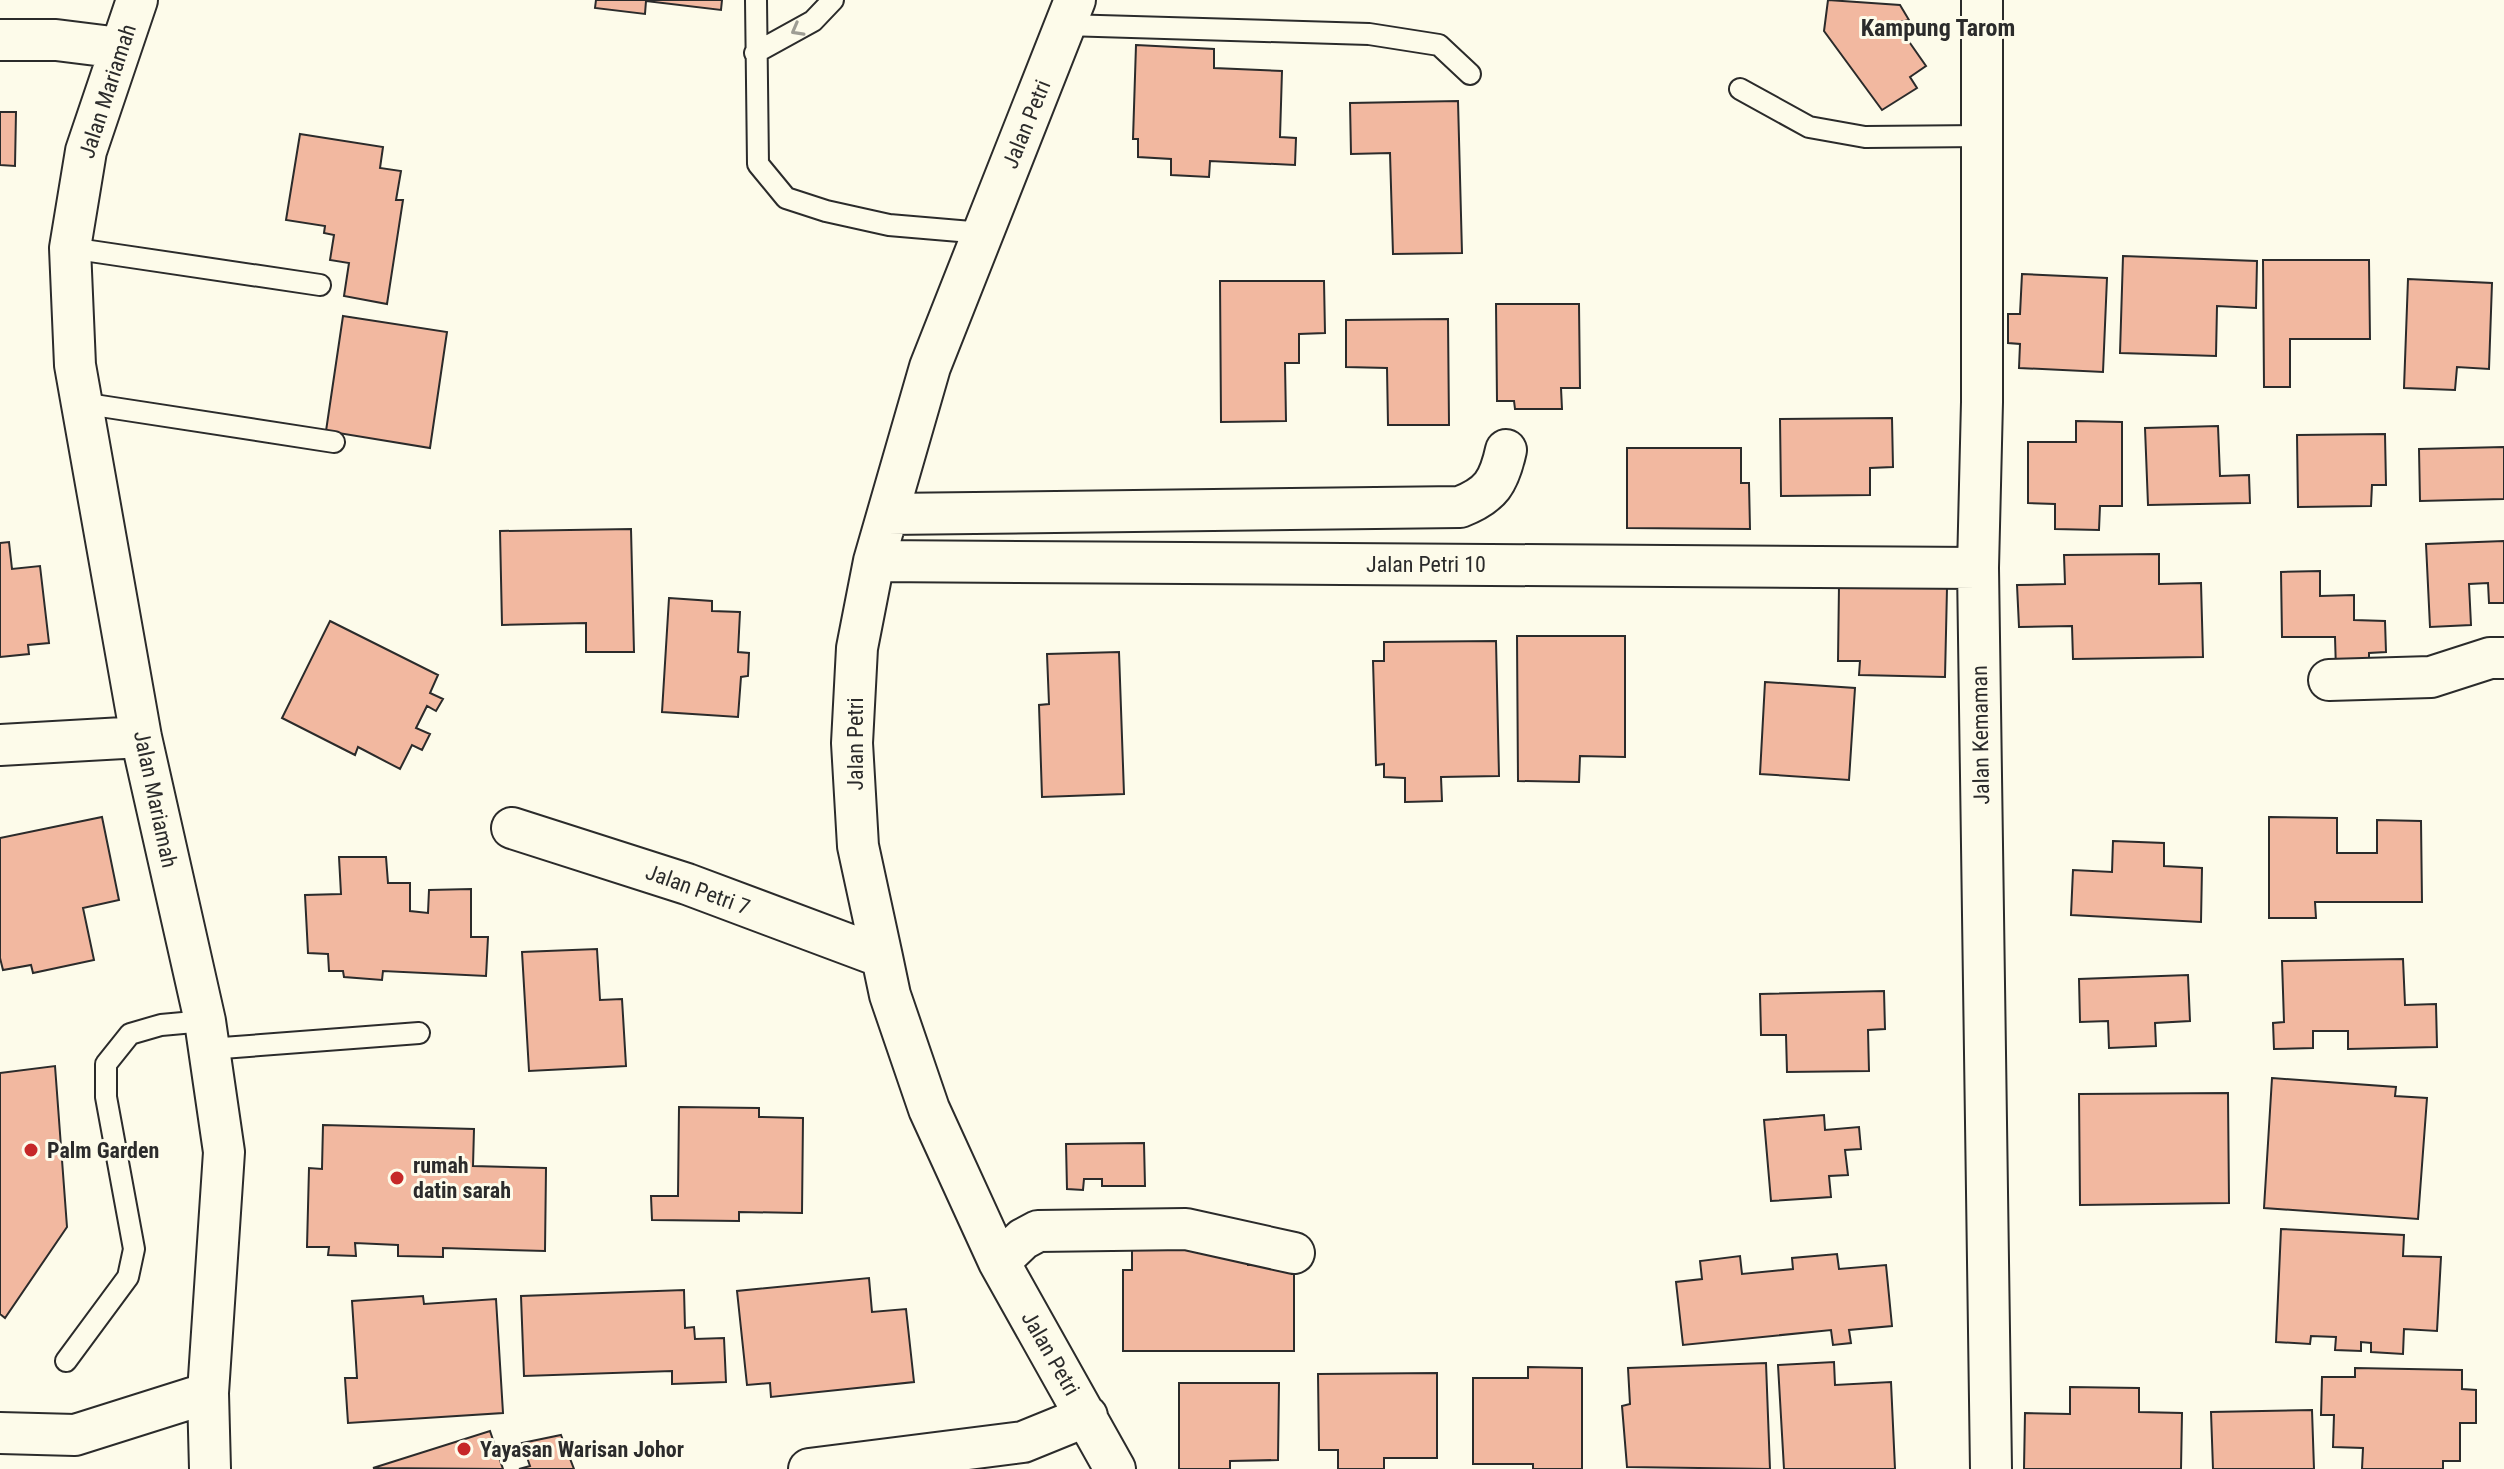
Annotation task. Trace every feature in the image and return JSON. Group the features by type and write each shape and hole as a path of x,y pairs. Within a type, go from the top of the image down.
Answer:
{"street":[{"name":"Jalan Mariamah","path":"137,0 86,151 70,248 75,365 141,737 207,1035 224,1152 208,1393 210,1469"},
{"name":"Jalan Kemaman","path":"1982,0 1982,402 1978,568 1991,1469"},
{"name":"Jalan Petri","path":"1070,13 930,367 874,561 857,648 852,743 858,846 890,995 929,1109 999,1262 1115,1469"},
{"path":"0,40 56,40 120,48"},
{"path":"888,514 1460,507 1478,500 1493,487 1506,450"},
{"name":"Jalan Petri 10","path":"874,561 1978,568"},
{"path":"2329,680 2431,677 2490,658 2504,658"},
{"path":"0,745 141,737"},
{"name":"Jalan Petri 7","path":"512,828 687,884 882,957"},
{"path":"999,1262 1023,1239 1038,1231 1186,1229 1294,1253"},
{"path":"0,1433 75,1435 208,1393"},
{"path":"809,1469 1023,1442 1087,1416"}],"lane":[{"path":"756,0 758,164 786,198 826,211 889,225 983,233"},
{"path":"755,53 813,21 833,0"},
{"path":"1070,13 1369,34 1439,45 1470,74"},
{"path":"1740,89 1809,127 1865,137 1982,136"},
{"path":"70,248 320,285"},
{"path":"81,403 334,442"},
{"path":"66,1361 128,1277 134,1249 106,1097 106,1064 130,1034 161,1025 207,1035 419,1033"}],"building":[{"path":"596,0 722,0 721,10 646,1 645,14 595,8"},
{"path":"1828,0 1900,5 1909,20 1896,23 1926,66 1910,77 1917,88 1882,110 1824,31"},
{"path":"1136,45 1214,49 1214,68 1282,71 1280,137 1296,138 1295,165 1210,161 1209,177 1171,175 1171,159 1138,157 1138,139 1133,139"},
{"path":"1458,101 1462,253 1393,254 1390,153 1351,154 1350,103"},
{"path":"0,112 16,112 15,166 0,165"},
{"path":"300,134 383,147 380,168 401,171 396,200 403,200 387,304 344,296 349,263 330,260 334,235 324,233 325,226 286,220"},
{"path":"2123,256 2257,261 2256,308 2217,306 2216,356 2120,353"},
{"path":"2263,260 2369,260 2370,339 2290,339 2290,387 2264,387"},
{"path":"2022,274 2107,278 2103,372 2019,368 2020,344 2008,343 2008,314 2020,314"},
{"path":"2408,279 2492,283 2489,369 2457,367 2455,390 2404,388"},
{"path":"1220,281 1324,281 1325,333 1299,334 1299,363 1285,363 1286,421 1221,422"},
{"path":"1496,304 1579,304 1580,388 1561,388 1562,409 1515,409 1514,401 1497,401"},
{"path":"343,316 447,332 430,448 326,431"},
{"path":"1448,319 1449,425 1388,425 1387,368 1346,367 1346,320"},
{"path":"1892,418 1893,467 1870,468 1870,495 1781,496 1780,419"},
{"path":"2076,421 2122,422 2122,506 2100,506 2099,530 2055,529 2055,504 2028,503 2028,442 2076,442"},
{"path":"2218,426 2220,476 2249,475 2250,503 2148,505 2145,428"},
{"path":"2385,434 2386,485 2372,485 2371,506 2298,507 2297,435"},
{"path":"2504,447 2504,499 2420,501 2419,449"},
{"path":"1627,448 1741,448 1741,483 1749,483 1750,529 1627,528"},
{"path":"631,529 634,652 586,652 586,623 502,625 500,531"},
{"path":"2504,541 2504,603 2489,603 2488,583 2469,584 2471,625 2430,627 2426,544"},
{"path":"9,542 12,569 40,566 49,643 28,645 29,654 0,657 0,543"},
{"path":"2159,554 2159,584 2201,583 2203,657 2073,659 2072,626 2019,627 2017,585 2065,584 2064,555"},
{"path":"2320,571 2320,596 2354,595 2354,620 2385,621 2386,652 2369,653 2369,669 2336,670 2335,637 2282,637 2281,572"},
{"path":"1839,585 1947,588 1945,677 1859,675 1860,661 1838,661"},
{"path":"669,598 712,601 712,611 740,612 738,652 749,653 748,676 741,677 738,717 662,712"},
{"path":"330,621 438,675 430,693 443,699 436,711 427,706 416,728 430,734 422,750 412,745 400,769 358,747 355,755 282,718"},
{"path":"1517,636 1625,636 1625,757 1580,756 1579,782 1518,781"},
{"path":"1496,641 1499,776 1441,777 1442,801 1405,802 1405,778 1384,777 1384,764 1376,765 1373,661 1384,661 1384,642"},
{"path":"1119,652 1124,794 1042,797 1039,705 1049,704 1047,654"},
{"path":"1765,682 1855,688 1849,780 1760,774"},
{"path":"102,817 119,900 83,908 94,960 33,973 31,965 3,970 0,958 0,838"},
{"path":"2269,817 2337,818 2337,853 2377,853 2377,820 2421,821 2422,902 2315,902 2316,918 2269,918"},
{"path":"2113,841 2164,843 2164,866 2202,868 2201,922 2071,915 2073,870 2112,872"},
{"path":"339,857 386,857 388,883 410,883 410,911 428,913 429,890 471,889 471,937 488,937 486,976 383,971 382,980 344,977 343,971 329,971 328,954 308,953 305,895 341,894"},
{"path":"597,949 600,1000 622,999 626,1066 529,1071 522,952"},
{"path":"2403,959 2405,1005 2436,1004 2437,1047 2348,1049 2348,1031 2313,1031 2313,1048 2274,1049 2273,1023 2284,1022 2282,961"},
{"path":"2188,975 2190,1021 2155,1023 2156,1046 2109,1048 2108,1021 2080,1022 2079,979"},
{"path":"1884,991 1885,1029 1868,1030 1869,1071 1787,1072 1786,1035 1761,1035 1760,994"},
{"name":"Palm Garden","path":"55,1066 67,1227 5,1318 0,1314 0,1073"},
{"path":"2272,1078 2396,1087 2395,1096 2427,1098 2418,1219 2264,1208"},
{"path":"2228,1093 2229,1203 2080,1205 2079,1094"},
{"path":"679,1107 759,1108 759,1117 803,1118 802,1213 739,1212 739,1221 652,1220 651,1196 678,1196"},
{"path":"1824,1115 1825,1130 1859,1127 1861,1149 1845,1150 1848,1175 1829,1176 1831,1197 1771,1201 1764,1120"},
{"path":"323,1125 474,1129 473,1166 546,1168 545,1251 443,1248 443,1257 398,1256 398,1245 355,1243 356,1256 328,1255 329,1247 307,1247 309,1168 322,1169"},
{"path":"1144,1143 1145,1186 1102,1186 1102,1179 1084,1179 1083,1190 1067,1189 1066,1144"},
{"path":"2281,1229 2404,1235 2403,1256 2441,1257 2437,1331 2404,1329 2403,1354 2371,1352 2371,1343 2361,1342 2361,1351 2335,1350 2336,1337 2311,1336 2310,1344 2276,1342"},
{"path":"1132,1243 1247,1244 1248,1265 1294,1265 1294,1351 1123,1351 1123,1270 1132,1270"},
{"path":"1837,1254 1839,1269 1886,1265 1892,1326 1849,1330 1851,1343 1833,1345 1831,1330 1683,1345 1676,1282 1702,1279 1700,1261 1740,1256 1742,1274 1793,1269 1792,1258"},
{"path":"869,1278 872,1312 906,1309 914,1382 771,1397 770,1383 747,1385 737,1291"},
{"path":"684,1290 685,1328 694,1327 695,1339 724,1338 726,1382 672,1384 672,1371 524,1376 521,1296"},
{"path":"423,1296 424,1304 496,1299 503,1413 348,1423 345,1378 357,1378 352,1301"},
{"path":"1834,1362 1835,1385 1891,1382 1895,1469 1784,1469 1778,1365"},
{"path":"1766,1363 1770,1469 1627,1467 1622,1406 1630,1404 1628,1368"},
{"path":"1528,1367 1582,1368 1582,1469 1533,1469 1533,1464 1473,1464 1473,1378 1528,1378"},
{"path":"2355,1368 2462,1370 2462,1389 2476,1390 2476,1423 2460,1423 2460,1461 2443,1461 2443,1469 2362,1469 2363,1448 2333,1447 2334,1415 2321,1415 2322,1377 2355,1377"},
{"path":"1437,1373 1437,1458 1384,1458 1384,1469 1338,1469 1338,1450 1319,1450 1318,1374"},
{"path":"1179,1383 1279,1383 1278,1460 1230,1461 1230,1469 1179,1469"},
{"path":"2070,1387 2139,1388 2139,1412 2182,1413 2181,1469 2024,1469 2025,1413 2070,1414"},
{"path":"2312,1410 2314,1469 2213,1469 2211,1412"},
{"name":"Yayasan Warisan Johor","path":"490,1431 503,1469 373,1468"},
{"name":"Yayasan Warisan Johor","path":"561,1435 574,1469 519,1469 530,1466 522,1443"}],"place":[{"name":"Palm Garden","path":"31,1150"},
{"name":"rumah datin sarah","path":"397,1178"},
{"name":"Yayasan Warisan Johor","path":"464,1449"}],"district":[{"name":"Kampung Tarom","path":"1938,28"}]}
